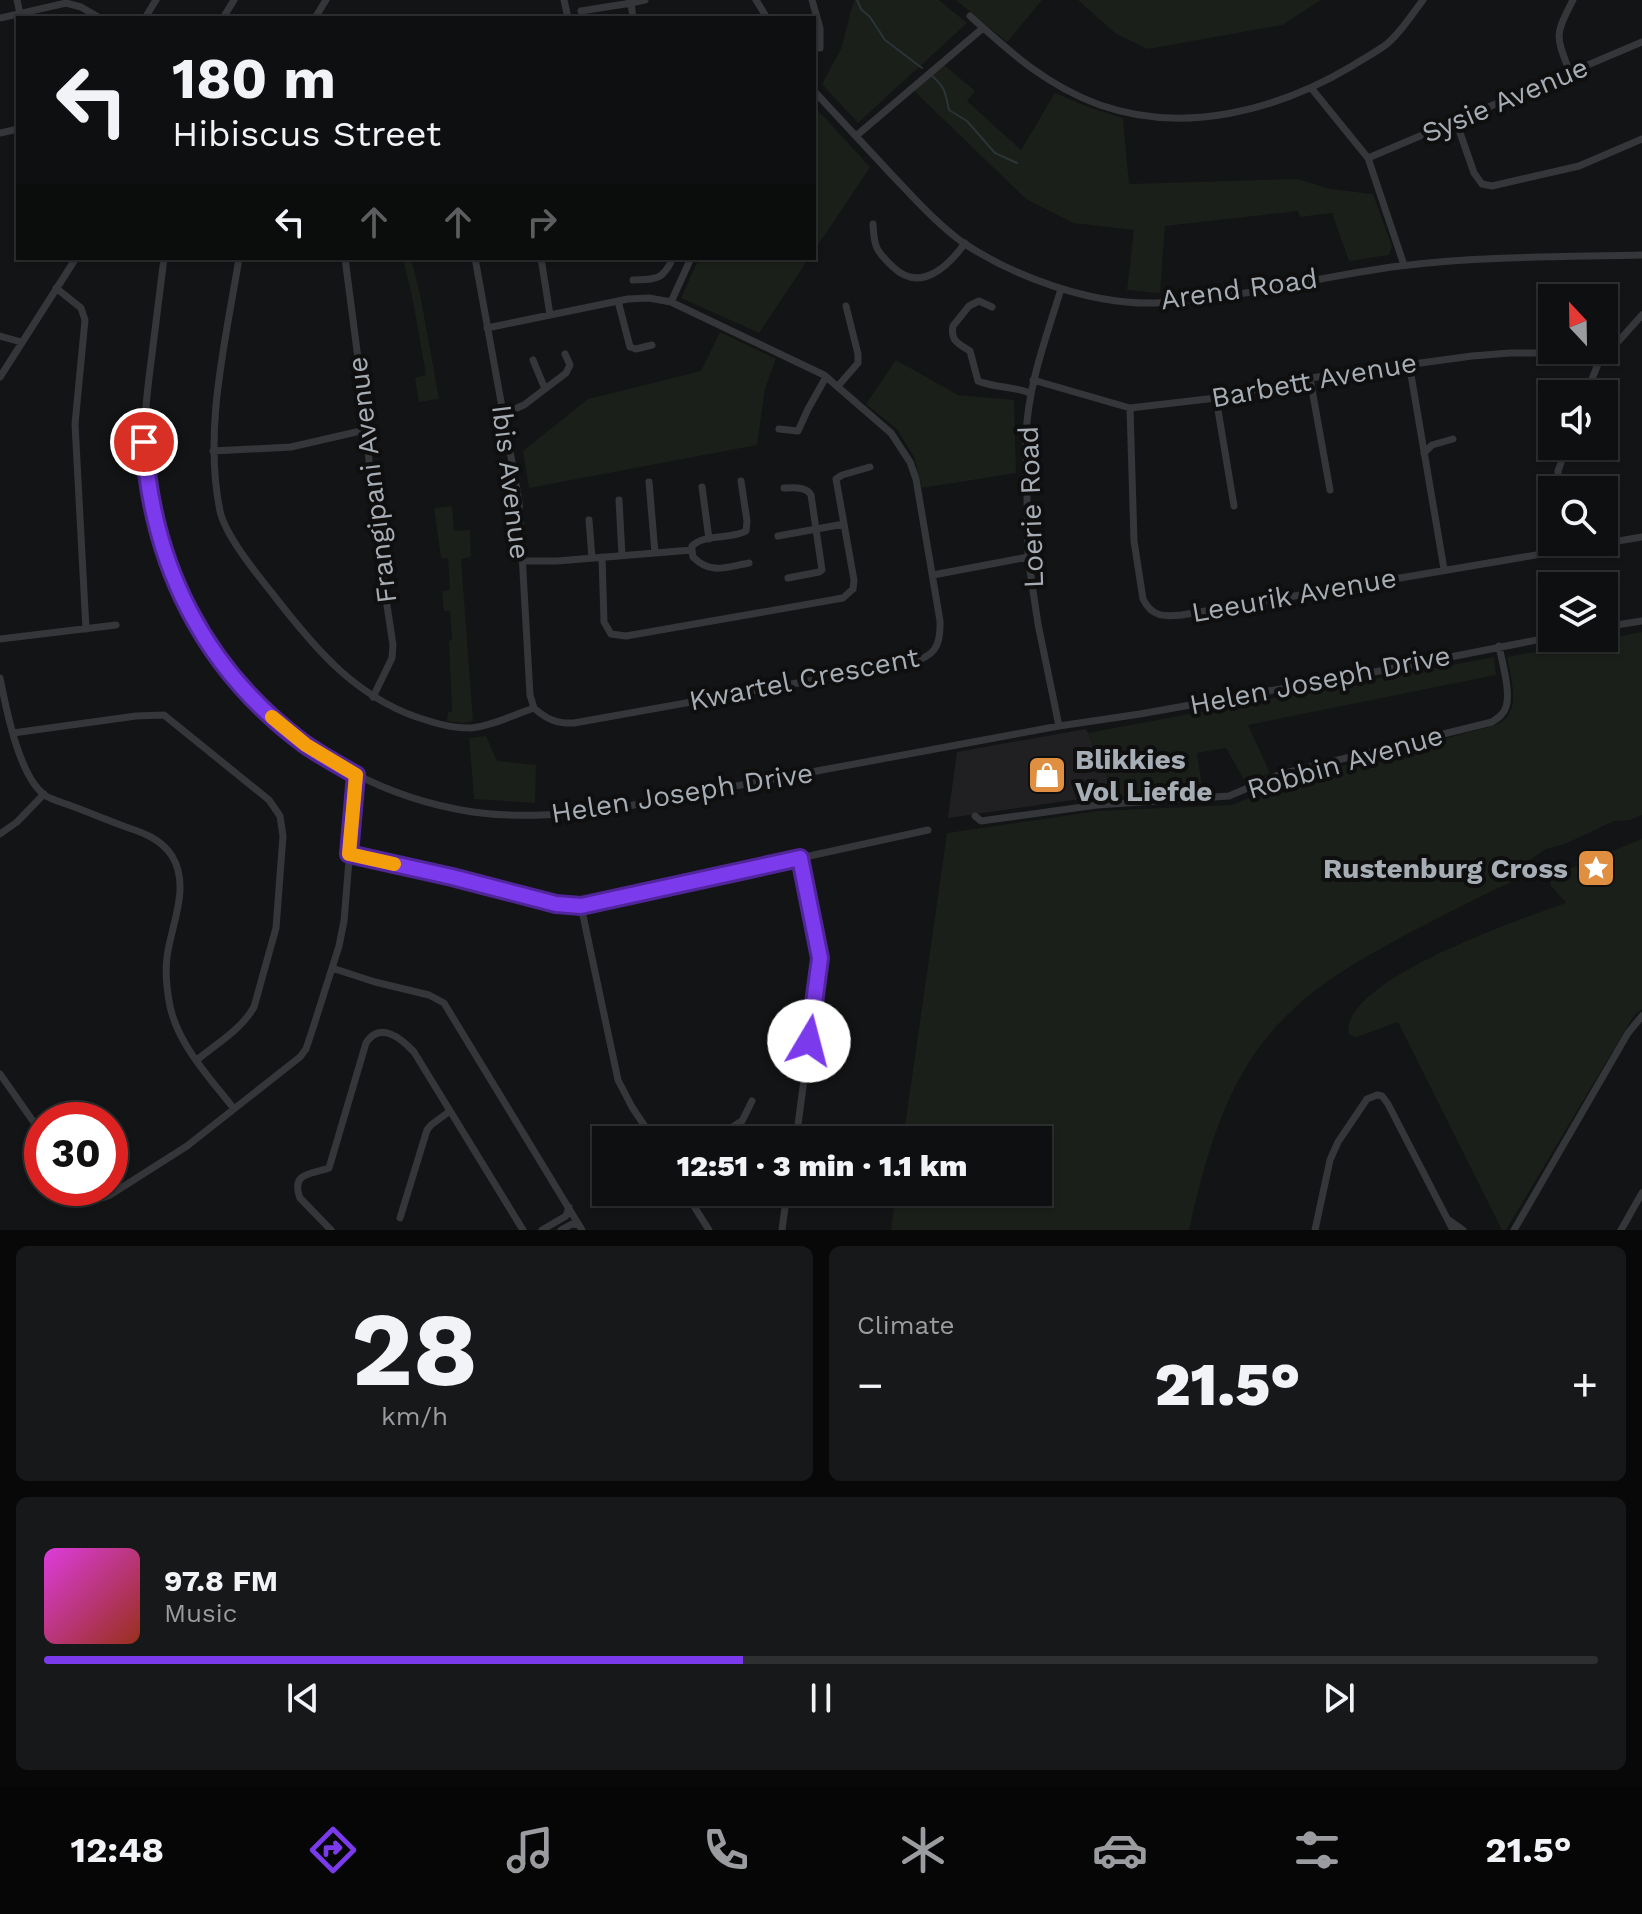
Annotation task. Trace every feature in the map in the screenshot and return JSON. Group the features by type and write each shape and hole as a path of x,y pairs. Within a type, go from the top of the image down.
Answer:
{"street":[{"path":"17,0 20,14"},
{"path":"581,11 645,0"},
{"path":"812,0 820,28 820,48"},
{"path":"970,16 1043,78 1101,105 1157,117 1192,118 1261,107 1312,89 1389,42 1423,0"},
{"path":"1570,73 1560,49 1558,33 1573,0"},
{"path":"0,18 66,3 97,16"},
{"path":"631,3 633,16"},
{"path":"856,136 983,28"},
{"name":"Sysie Avenue","path":"1368,158 1642,42"},
{"path":"1312,89 1368,158 1404,265"},
{"name":"Arend Road","path":"816,93 924,209 965,243 1002,265 1061,289 1114,300 1153,303 1234,295 1404,265 1642,255"},
{"path":"1456,121 1474,173 1482,184 1492,186 1579,166 1642,139"},
{"path":"873,224 876,249 908,278 917,279 945,268 965,243"},
{"path":"0,377 75,260"},
{"name":"Helen Joseph Drive","path":"164,260 144,442 150,496 162,548 185,603 222,662 245,690 306,745 356,775 405,795 447,807 500,815 564,814 623,807 1059,726 1369,673 1538,639"},
{"path":"239,260 212,440 219,509 229,533 286,612 332,665 373,697 416,717 448,726 472,728 534,708"},
{"name":"Frangipani Avenue","path":"345,260 364,405 375,526 393,645 392,658 373,697"},
{"name":"Ibis Avenue","path":"475,260 519,501 530,695 534,708"},
{"path":"541,260 550,315"},
{"path":"633,280 662,277 672,260"},
{"path":"671,302 690,260"},
{"path":"56,288 81,308 85,320 75,424 86,629"},
{"name":"Loerie Road","path":"1059,726 1028,557 1026,436 1033,380 1061,289"},
{"name":"Kwartel Crescent","path":"487,328 618,301 649,298 671,302 826,377 891,433 910,462 916,479 940,621 938,646 919,661 574,723 547,718 534,708"},
{"path":"618,301 630,347 636,349 652,345"},
{"path":"992,307 979,301 969,306 953,326 954,339 972,354 978,381 1030,393"},
{"path":"838,386 858,363 846,306"},
{"path":"1618,342 1642,315"},
{"path":"0,336 21,342"},
{"name":"Barbett Avenue","path":"1033,380 1130,408 1216,398 1310,378 1409,363 1538,353"},
{"path":"503,414 519,408 569,370 565,354"},
{"path":"533,360 545,389"},
{"path":"1409,363 1444,569"},
{"path":"1592,380 1598,364"},
{"path":"779,429 798,431 826,377"},
{"path":"1310,378 1330,490"},
{"path":"1216,398 1234,506"},
{"name":"Leeurik Avenue","path":"1130,408 1134,541 1143,599 1147,607 1160,616 1182,615 1538,553"},
{"path":"213,451 291,447 365,430"},
{"path":"1424,453 1432,445 1453,439"},
{"path":"602,557 604,622 611,634 626,636 843,598 853,589 854,580 836,479 870,467"},
{"path":"741,481 746,531 739,535 697,541 692,550 693,557 713,569 749,563"},
{"path":"649,482 655,553"},
{"path":"702,487 709,539"},
{"path":"784,488 809,491 821,571 788,578"},
{"path":"619,500 622,555"},
{"path":"589,520 592,558"},
{"path":"778,536 844,524"},
{"name":"Leeurik Avenue","path":"1618,540 1642,537"},
{"path":"522,561 692,550"},
{"path":"933,575 1028,557"},
{"path":"1618,625 1642,621"},
{"path":"0,639 116,625"},
{"name":"Robbin Avenue","path":"975,816 981,821 1097,805 1229,796 1292,771 1492,722 1506,706 1499,646"},
{"path":"0,678 13,733 29,773 44,794 147,835 164,846 173,858 180,883 167,956 168,993 175,1022 197,1060 234,1109"},
{"path":"13,733 164,715 269,800 280,816 283,836 276,928 254,1007 242,1023 197,1060"},
{"path":"128,1184 174,1156 300,1057 310,1039 344,921 356,775"},
{"path":"0,834 17,822 44,794"},
{"path":"349,854 556,904 581,906 928,830"},
{"path":"798,1126 820,958 800,858"},
{"path":"581,906 618,1080 644,1126"},
{"path":"332,968 429,995 444,1003 581,1228"},
{"path":"1514,1230 1628,1033 1642,1016"},
{"path":"331,1230 303,1203 297,1189 307,1173 326,1170 330,1165 366,1043 380,1032 399,1038 414,1052 523,1230"},
{"path":"0,1074 24,1108"},
{"path":"1315,1230 1333,1151 1367,1099 1377,1095 1388,1104 1454,1226 1441,1230"},
{"path":"734,1126 742,1121 752,1101"},
{"path":"400,1218 427,1130 450,1111"},
{"path":"1621,1230 1642,1193"},
{"path":"694,1206 709,1230"},
{"path":"782,1230 785,1206"},
{"path":"542,1230 566,1216 569,1207"},
{"path":"561,1230 572,1224 581,1228"}],"shaded area":[{"path":"854,0 939,0 967,23 858,123 822,84 841,49"},
{"path":"956,0 1042,0 1007,42"},
{"path":"1078,0 1321,0 1282,25 1148,49 1116,34"},
{"path":"943,64 975,91 967,101 1021,150 1055,93 1123,118 1129,184 1298,179 1330,189 1373,194 1392,246 1389,255 1349,261 1332,213 1300,217 1298,211 1165,226 1160,293 1127,290 1134,230 1073,223 1026,199 913,90"},
{"path":"816,108 870,167 816,248"},
{"path":"403,260 411,260 439,399 419,402 415,378 426,375"},
{"path":"698,260 808,260 759,333 681,298"},
{"path":"720,332 776,359 765,388 757,445 529,488 523,451 588,399 701,371"},
{"path":"896,360 958,395 1014,400 1016,473 922,488 914,457 897,429 866,404"},
{"path":"452,506 454,531 470,530 471,557 461,559 473,721 463,723 447,721 448,712 452,711 449,641 452,640 450,611 444,611 442,591 450,590 448,558 441,558 434,508"},
{"path":"1642,632 1642,815 1614,821 1565,844 1546,849 1513,872 1518,879 1368,956 1307,997 1271,1032 1231,1094 1207,1161 1189,1230 891,1230 894,1206 1052,1206 1052,1126 905,1126 947,833 1098,811 1232,805 1294,779 1497,724 1511,711 1513,688 1507,657 1538,651 1618,652 1618,636"},
{"path":"1494,657 1496,675 1248,725 1270,773 1246,783 1226,748 1197,753 1203,792 1117,798 1088,733"},
{"path":"1086,729 1115,794 948,818 957,752"},
{"path":"486,736 497,761 536,765 535,803 474,799 469,738"},
{"path":"1642,839 1642,1009 1633,1017 1506,1230 1502,1230 1398,1022 1357,1037 1349,1035 1353,1014 1372,994 1402,973 1438,954 1566,903 1551,886 1550,880 1556,874"}],"waterway":[{"path":"857,0 885,40 922,68"},
{"path":"931,75 940,83 949,110 967,121 995,153 1017,163"}],"slow traffic":[{"path":"272,717 306,745 356,775 349,854 394,864"}],"place":[{"name":"Blikkies Vol Liefde","path":"1047,775"},
{"name":"Rustenburg Cross","path":"1596,868"}],"route":[{"path":"144,442 150,496 162,548 200,630 222,662 263,709 306,745 356,775 349,854 556,904 581,906 800,858 820,958 809,1041"}]}
